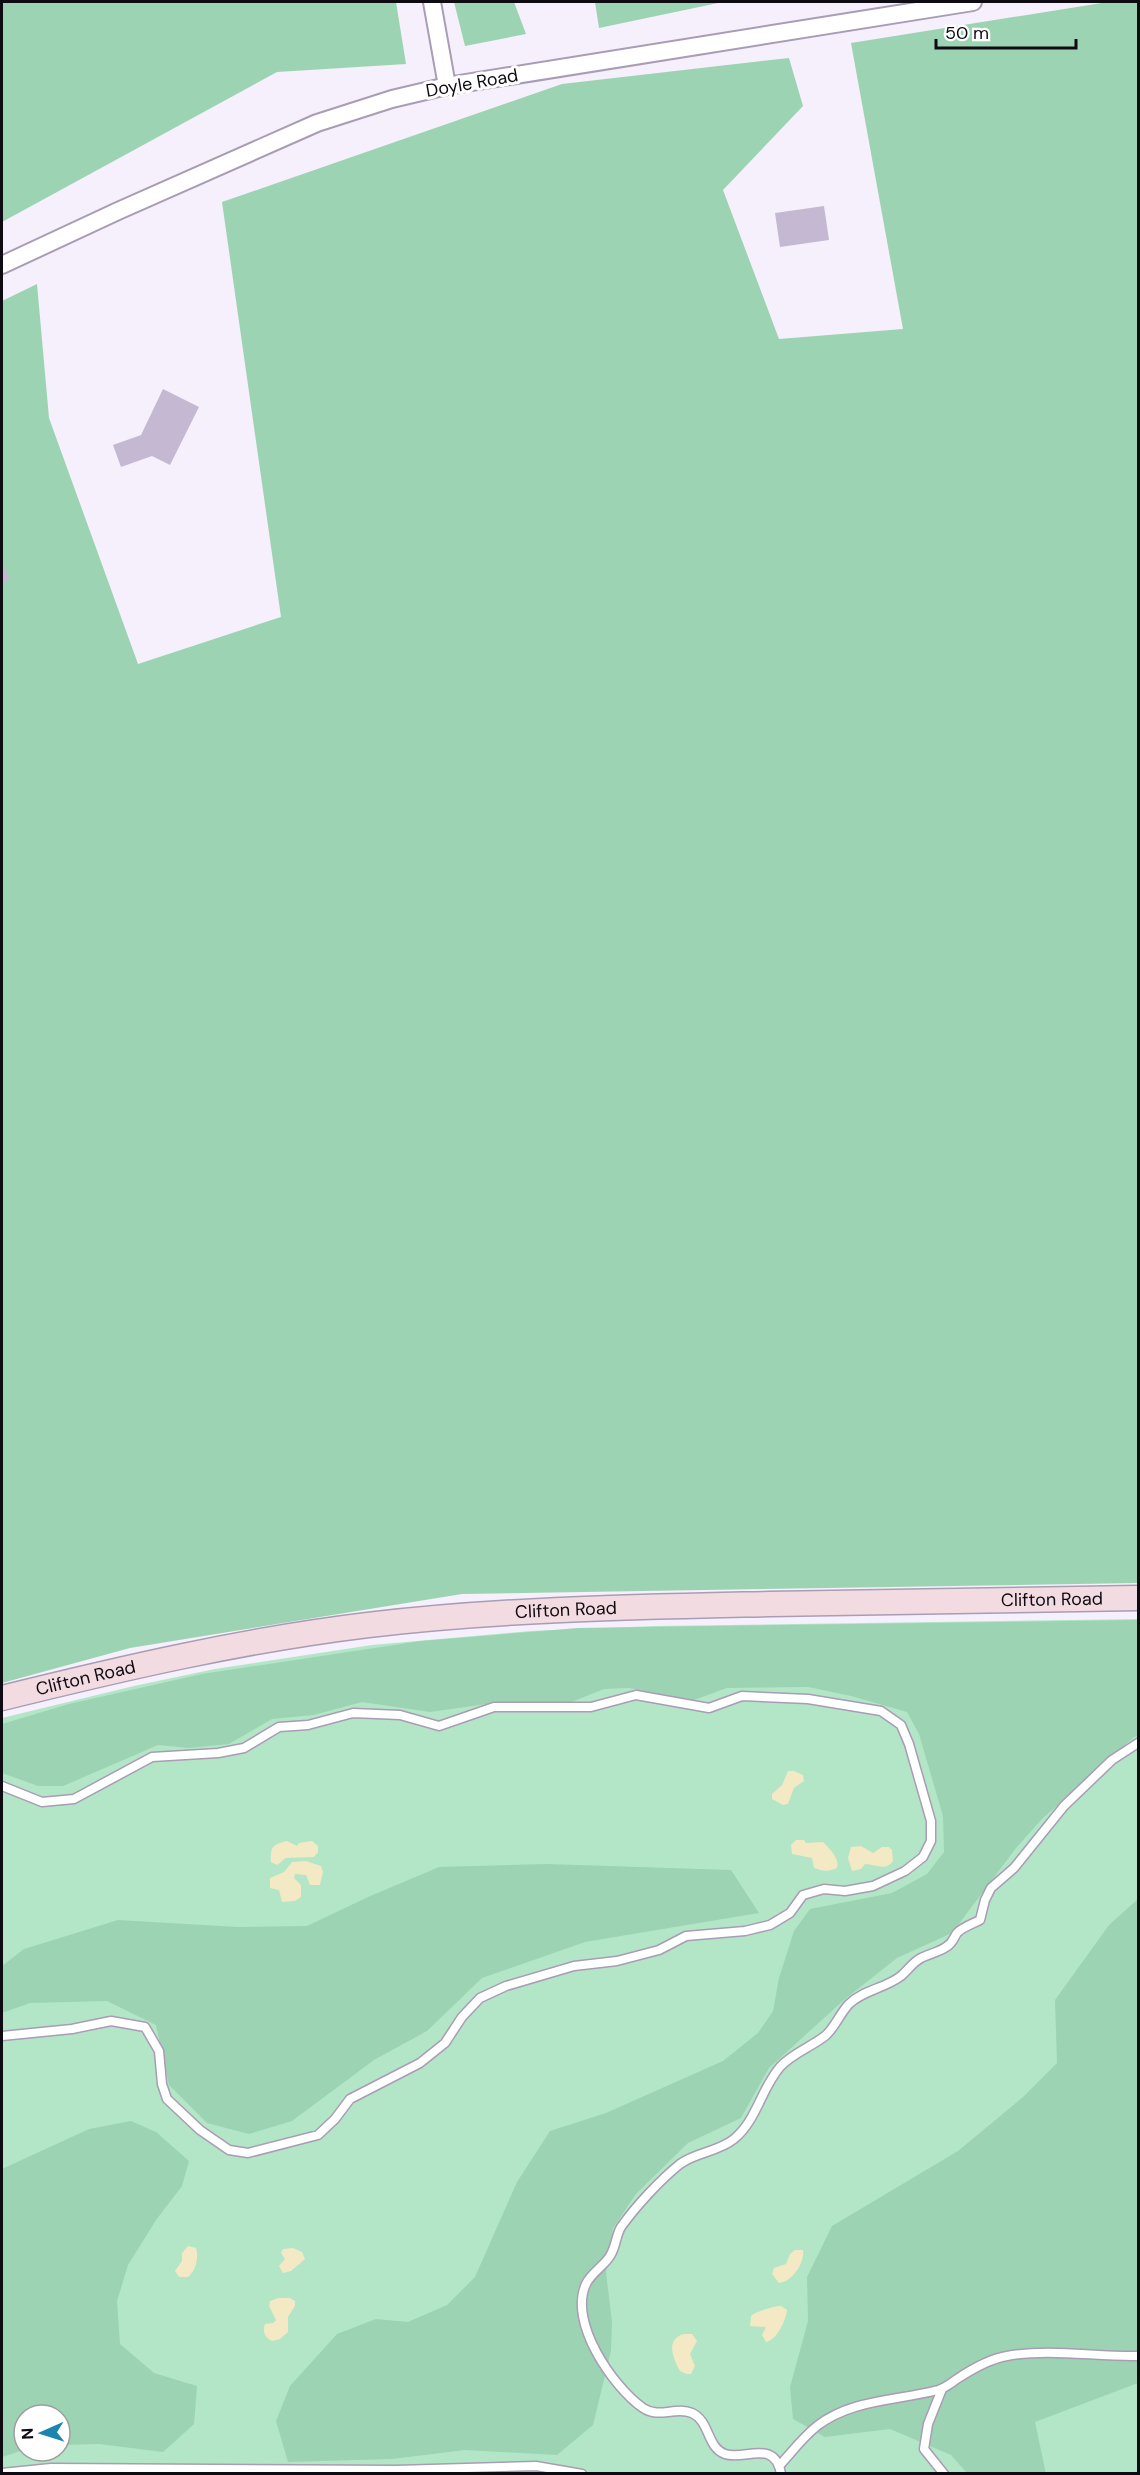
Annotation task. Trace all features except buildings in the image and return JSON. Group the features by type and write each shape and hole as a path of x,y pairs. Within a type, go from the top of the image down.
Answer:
{"main road":[{"name":"Clifton Road","path":"2,1698 161,1659 257,1641 368,1625 488,1613 616,1607 1138,1598"}],"street":[{"path":"432,2 447,86"},
{"name":"Doyle Road","path":"2,265 317,123 392,99 447,86 973,2"}],"lane":[{"path":"2,1786 42,1802 74,1799 152,1757 218,1753 244,1748 279,1727 308,1725 353,1713 400,1715 439,1726 494,1707 591,1707 636,1695 709,1708 742,1696 808,1699 880,1711 894,1720 901,1725 909,1744 932,1821 931,1841 923,1857 905,1871 873,1886 844,1891 824,1889 803,1895 790,1913 770,1925 745,1931 686,1936 659,1950 617,1961 574,1966 506,1986 480,1998 462,2017 445,2043 420,2063 350,2099 335,2120 318,2135 248,2153 229,2150 200,2130 167,2098 162,2085 159,2051 145,2027 111,2021 72,2029 2,2036"},
{"path":"1138,1743 1112,1760 1064,1806 1014,1868 991,1888 980,1920 957,1932 954,1942 943,1950 919,1959 900,1976 849,2003 827,2035 780,2067 747,2126 733,2140 681,2163 656,2187 619,2229 610,2257 587,2282 582,2299 584,2322 589,2339 601,2361 643,2408 654,2414 683,2411 693,2414 708,2430 713,2445 722,2454 763,2452 773,2457 780,2470 804,2437 818,2425 845,2410 866,2403 942,2389 980,2365 1006,2356 1051,2352 1138,2356"},
{"path":"942,2389 928,2424 924,2449 944,2474"},
{"path":"2,2473 73,2468 362,2470 536,2466 582,2474"}],"green space":[{"path":"2,2 396,2 406,64 277,72 2,222"},
{"path":"454,2 514,2 526,34 465,46"},
{"path":"595,2 723,2 599,28"},
{"path":"1108,2 1138,2 1138,1583 462,1594 130,1648 2,1683 2,301 37,284 49,418 138,664 281,617 222,202 562,84 789,58 803,106 723,190 779,339 903,329 851,43"},
{"path":"1138,1619 1138,2473 2,2473 2,1718 215,1669 372,1645 530,1631 655,1626"},
{"path":"1138,1620 1138,1736 1134,1737 1042,1819 1016,1848 952,1933 897,1958 845,1999 769,2068 741,2118 688,2143 636,2194 613,2228 606,2272 612,2322 611,2351 593,2425 557,2455 465,2450 392,2459 288,2462 276,2421 290,2386 337,2334 376,2319 408,2322 447,2305 475,2277 517,2182 550,2131 606,2113 723,2061 758,2033 773,2011 779,1978 794,1931 810,1909 892,1893 927,1874 944,1852 943,1816 919,1734 907,1712 851,1696 808,1687 727,1688 691,1701 629,1688 604,1689 569,1703 494,1703 430,1712 362,1702 314,1715 272,1719 229,1744 189,1748 158,1745 63,1786 38,1786 2,1773 2,1724 69,1704 202,1674 421,1641 578,1628"},
{"path":"547,1864 731,1870 759,1913 585,1942 482,1978 427,2031 374,2060 292,2121 249,2134 207,2123 169,2085 156,2025 107,2001 30,2003 2,2013 2,1966 24,1949 118,1920 238,1927 307,1926 439,1867"},
{"path":"1138,1899 1138,2383 1035,2422 1046,2474 967,2473 951,2455 890,2429 825,2437 793,2419 790,2387 808,2321 807,2277 832,2226 958,2151 1023,2097 1057,2063 1055,2000 1109,1925"},
{"path":"131,2121 156,2132 189,2161 182,2186 156,2220 128,2265 117,2301 120,2344 154,2373 197,2386 194,2424 163,2452 99,2444 72,2445 72,2403 12,2403 12,2454 2,2457 2,2169 89,2129"}],"sand":[{"path":"788,1771 803,1775 804,1781 794,1788 788,1804 783,1805 772,1799 772,1794 782,1785"},
{"path":"796,1840 804,1840 806,1843 823,1842 836,1858 837,1868 828,1871 817,1869 814,1868 812,1858 792,1854 791,1845"},
{"path":"287,1841 297,1846 299,1843 312,1841 318,1846 318,1852 314,1857 286,1858 277,1865 271,1862 273,1847"},
{"path":"861,1846 873,1853 882,1847 889,1847 892,1850 893,1861 884,1867 865,1864 861,1869 852,1871 848,1858 851,1847"},
{"path":"306,1861 321,1866 323,1872 320,1885 310,1885 306,1875 295,1874 294,1878 301,1885 301,1897 295,1901 282,1902 279,1890 270,1888 270,1878 284,1872 292,1862"},
{"path":"188,2246 196,2248 196,2264 188,2277 179,2277 175,2271 182,2261 182,2253"},
{"path":"293,2248 302,2252 305,2259 291,2271 283,2273 279,2266 285,2259 281,2253 283,2249"},
{"path":"795,2250 803,2250 800,2266 793,2276 779,2283 772,2274 774,2268 786,2264 790,2254"},
{"path":"290,2298 295,2301 295,2306 288,2317 288,2332 280,2339 272,2341 266,2336 264,2327 265,2324 276,2320 269,2306 270,2301"},
{"path":"781,2306 787,2310 783,2324 774,2338 766,2342 762,2335 766,2327 750,2326 751,2316"},
{"path":"684,2334 692,2334 697,2341 690,2354 695,2366 691,2374 680,2371 672,2350 674,2340"}]}
